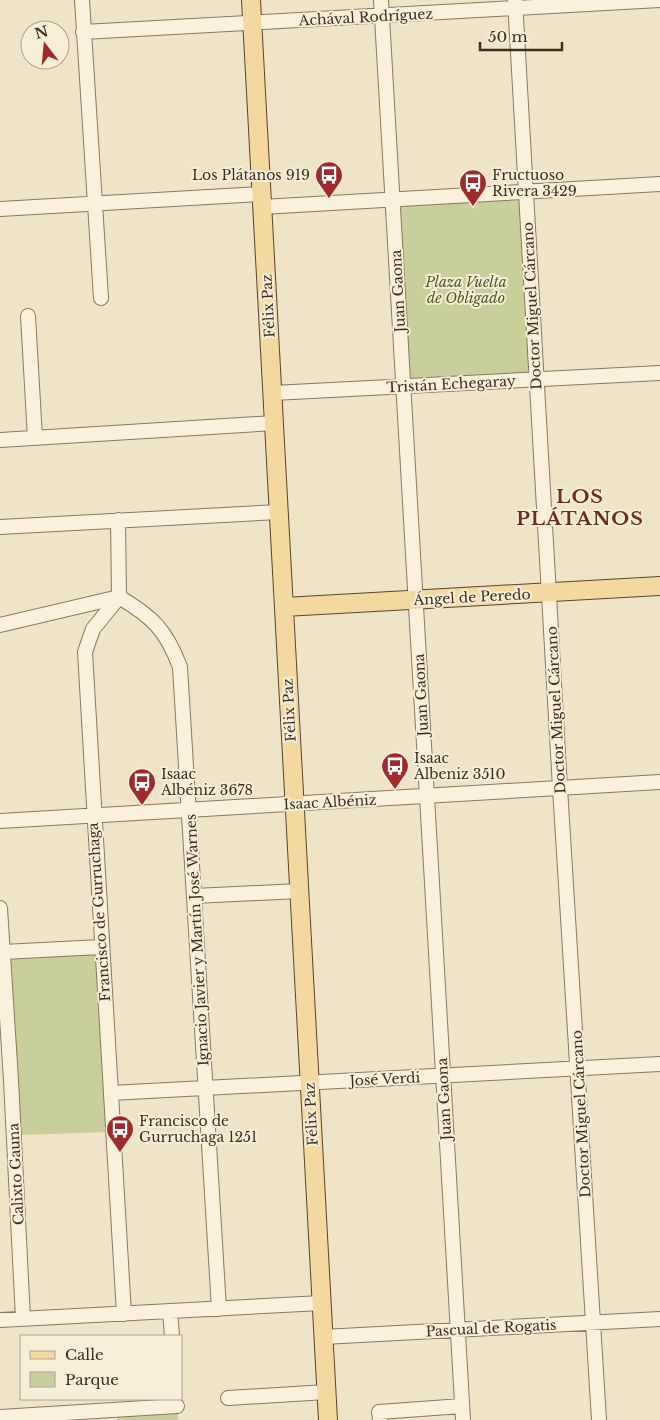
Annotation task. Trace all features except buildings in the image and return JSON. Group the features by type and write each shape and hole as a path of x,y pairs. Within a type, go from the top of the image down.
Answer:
{"main road":[{"name":"Félix Paz","path":"251,0 328,1420"},
{"name":"Ángel de Peredo","path":"284,607 660,586"}],"street":[{"path":"82,0 101,298"},
{"name":"Juan Gaona","path":"381,0 463,1420"},
{"name":"Achával Rodríguez","path":"83,32 382,16 515,4 660,0"},
{"name":"Doctor Miguel Cárcano","path":"515,4 560,788 599,1420"},
{"path":"0,209 95,203 392,200 660,184"},
{"path":"28,316 35,438"},
{"name":"Tristán Echegaray","path":"272,394 660,373"},
{"path":"0,440 274,423"},
{"path":"0,527 279,512"},
{"path":"0,625 119,597 118,520"},
{"name":"Ignacio Javier y Martín José Warnes","path":"119,597 148,616 162,631 172,645 180,667 219,1309"},
{"name":"Francisco de Gurruchaga","path":"119,597 93,629 85,652 93,816 124,1314"},
{"name":"Isaac Albéniz","path":"0,821 660,782"},
{"path":"194,896 299,891"},
{"name":"Calixto Gauna","path":"0,908 6,1080 23,1319"},
{"path":"3,952 101,946"},
{"name":"José Verdi","path":"111,1094 660,1064"},
{"path":"0,1320 321,1303"},
{"path":"170,1311 172,1335"},
{"name":"Pascual de Rogatis","path":"323,1337 660,1319"},
{"path":"228,1398 326,1392"},
{"path":"379,1416 462,1406"},
{"path":"0,1417 177,1408"}],"green space":[{"name":"Plaza Vuelta de Obligado","path":"521,198 532,374 410,382 399,206"},
{"path":"92,952 99,962 109,1132 20,1135 9,964 12,958"},
{"path":"178,1411 178,1420 117,1420 117,1413"}],"place":[{"name":"Los Plátanos 919","path":"329,199"},
{"name":"Fructuoso Rivera 3429","path":"473,207"},
{"name":"Isaac Albeniz 3510","path":"395,790"},
{"name":"Isaac Albéniz 3678","path":"142,806"},
{"name":"Francisco de Gurruchaga 1251","path":"120,1153"}],"district":[{"name":"LOS PLÁTANOS","path":"580,507"}]}
